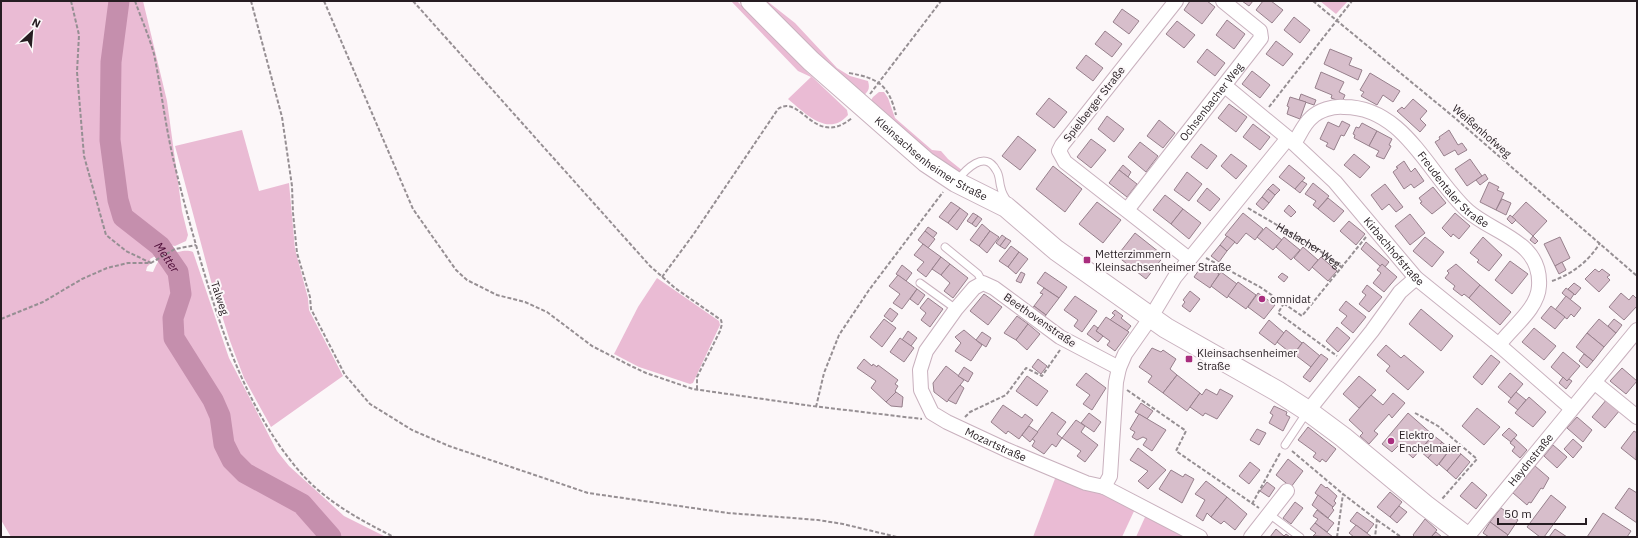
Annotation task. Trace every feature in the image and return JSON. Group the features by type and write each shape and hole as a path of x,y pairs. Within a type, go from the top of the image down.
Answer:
{"main road":[{"name":"Kleinsachsenheimer Straße","path":"751,1 811,62 951,185 979,192 1014,213 1056,250 1166,328 1277,391 1308,411 1343,437 1467,537"}],"street":[{"name":"Spielberger Straße","path":"1176,1 1062,144 1059,151 1065,162 1127,210 1192,255"},
{"name":"Ochsenbacher Weg","path":"1127,210 1259,42 1262,35 1260,31 1223,1"},
{"name":"Kirbachhofstraße","path":"1225,86 1291,141 1335,182 1416,278 1499,345 1571,408"},
{"name":"Freudentaler Straße","path":"1291,141 1309,119 1328,109 1354,107 1375,113 1407,139 1427,160 1460,203 1470,212 1511,237 1530,253 1538,273 1539,286"},
{"path":"1104,487 1110,476 1118,368 1125,354 1151,317 1175,277 1192,255 1237,200 1291,141"},
{"path":"1308,411 1400,292 1416,278"},
{"name":"Mozartstraße","path":"983,283 974,288 956,308 926,351 920,370 921,390 926,404 932,413 959,427 1086,483 1104,487 1200,537"},
{"name":"Beethovenstraße","path":"983,283 994,288 1066,341 1118,368"},
{"path":"1499,345 1529,309 1536,298 1539,286"},
{"name":"Haydnstraße","path":"1467,537 1571,408 1637,330"},
{"path":"1594,382 1637,417"},
{"path":"1251,537 1287,491"}],"lane":[{"path":"951,185 969,166 974,163 989,163 997,170 1001,190 1014,213"},
{"path":"945,247 978,274 983,283"},
{"path":"920,283 956,308"},
{"path":"1285,445 1308,411"},
{"path":"1269,514 1300,537"}],"path":[{"path":"71,1 79,35 77,72 84,156 106,235 126,251 151,263"},
{"name":"Talweg","path":"135,1 153,52 173,156 196,245 226,342 263,420 301,473 336,504 364,522 394,537"},
{"path":"251,1 282,117 292,186 292,213 298,253 310,297 311,309 316,322 345,375 370,404 412,430 449,446 588,492 728,513 818,520 843,524 897,537"},
{"path":"324,1 413,209 456,270 467,280 497,295 525,302 547,312 579,337 609,356 646,373 697,389 816,407 924,419"},
{"path":"413,1 637,252 662,277 721,320 722,324 697,377 697,389"},
{"path":"662,277 693,235 778,109 783,106 795,108 815,123 828,129 837,127 849,121 862,107 879,82 941,1"},
{"name":"Weißenhofweg","path":"1313,1 1455,118 1637,276"},
{"path":"1273,113 1268,108 1338,21 1352,1"},
{"path":"846,73 869,77 879,82 888,92 897,118"},
{"path":"816,407 824,374 839,335 869,290 951,185"},
{"name":"Haslacher Weg","path":"1192,255 1217,264 1260,286 1302,316 1343,268 1326,254 1254,213 1237,200"},
{"path":"1343,268 1374,228"},
{"path":"1539,286 1568,275 1585,262 1600,243"},
{"path":"1,319 43,302 82,279 107,268 128,263 151,263 175,249 196,245"},
{"path":"1284,304 1278,313 1346,363"},
{"path":"959,427 966,415 1006,395 1026,368 1042,376 1066,341"},
{"path":"1116,382 1186,431 1176,451 1252,504 1269,514"},
{"path":"1415,413 1438,426 1477,459 1432,510"},
{"path":"1252,504 1285,445 1343,494 1401,537"},
{"path":"1337,537 1343,494"},
{"path":"1375,537 1377,520"}],"shaded area":[{"path":"1,1 143,1 167,101 182,211 188,235 186,241 175,246 170,245 169,248 150,259 151,263 147,267 146,271 153,272 157,263 165,255 186,251 193,252 229,358 277,451 289,466 344,516 386,537 11,537 1,520"},
{"path":"731,1 737,1 847,110 848,115 833,124 825,124 809,116 788,99 811,77 798,71"},
{"path":"760,1 767,1 795,23 837,68 850,76 868,81 869,88 867,93 863,96"},
{"path":"1320,1 1348,1 1336,14"},
{"path":"879,92 884,92 888,98 895,118 932,150 941,151 948,159 963,171 959,177 870,102"},
{"path":"242,130 259,191 289,183 295,249 308,298 309,310 343,376 271,427 244,378 230,341 211,281 175,146"},
{"path":"657,278 719,321 720,325 693,383 690,384 639,367 614,354 638,307"},
{"path":"1056,476 1106,491 1135,509 1122,537 1033,537"},
{"path":"1146,515 1187,537 1136,537"}],"building":[{"path":"1190,1 1207,1 1215,7 1202,24 1184,10"},
{"path":"1242,1 1253,1 1249,6"},
{"path":"1263,1 1271,1 1283,10 1272,23 1256,10"},
{"path":"1122,9 1139,21 1129,34 1113,22"},
{"path":"1294,17 1310,30 1300,43 1284,30"},
{"path":"1227,20 1245,34 1234,49 1216,35"},
{"path":"1177,21 1195,35 1184,48 1166,34"},
{"path":"1105,31 1122,44 1112,57 1095,44"},
{"path":"1276,41 1293,54 1283,66 1266,54"},
{"path":"1207,49 1225,63 1215,76 1197,62"},
{"path":"1330,49 1352,58 1349,65 1362,70 1358,80 1324,64"},
{"path":"1086,55 1103,68 1093,81 1076,68"},
{"path":"1252,71 1270,85 1260,98 1242,84"},
{"path":"1321,72 1344,82 1339,92 1345,95 1342,102 1331,98 1332,95 1315,88"},
{"path":"1370,73 1400,91 1393,102 1383,95 1377,105 1361,96 1364,92 1360,90"},
{"path":"1301,94 1316,100 1314,105 1299,100"},
{"path":"1290,97 1306,102 1300,119 1287,114 1289,107 1287,106"},
{"path":"1049,98 1067,112 1054,128 1036,114"},
{"path":"1413,99 1427,111 1420,119 1426,125 1420,132 1397,111 1402,107 1404,109"},
{"path":"1229,104 1247,117 1236,132 1218,118"},
{"path":"1107,116 1124,129 1114,142 1098,129"},
{"path":"1159,120 1175,133 1163,148 1147,136"},
{"path":"1342,121 1350,125 1344,136 1341,135 1334,150 1326,146 1328,143 1320,139 1328,122 1339,127"},
{"path":"1362,123 1377,131 1369,146 1354,138 1355,135 1353,134 1356,127 1359,128"},
{"path":"1253,124 1270,137 1260,150 1243,137"},
{"path":"1449,130 1458,145 1462,143 1467,150 1458,155 1455,150 1444,156 1435,142"},
{"path":"1377,131 1392,139 1389,145 1391,146 1384,159 1376,156 1379,151 1369,146"},
{"path":"1018,136 1036,150 1020,170 1002,156"},
{"path":"1091,139 1106,150 1091,168 1077,157"},
{"path":"1140,142 1158,156 1146,172 1128,157"},
{"path":"1201,144 1217,156 1207,169 1191,157"},
{"path":"1231,154 1247,166 1236,179 1221,166"},
{"path":"1354,154 1370,167 1360,178 1344,165"},
{"path":"1470,159 1482,176 1467,186 1455,169"},
{"path":"1404,161 1411,172 1415,168 1424,181 1414,188 1411,184 1404,189 1393,172 1398,168 1396,167"},
{"path":"1123,165 1131,172 1128,177 1119,170"},
{"path":"1289,165 1305,178 1295,189 1279,177"},
{"path":"1053,166 1082,189 1065,212 1036,189"},
{"path":"1119,170 1137,184 1127,197 1109,183"},
{"path":"1187,172 1202,184 1189,201 1174,190"},
{"path":"1485,174 1488,179 1480,185 1476,180"},
{"path":"1302,181 1307,184 1300,193 1295,189"},
{"path":"1489,182 1499,187 1497,190 1504,193 1496,210 1480,202"},
{"path":"1313,183 1329,196 1318,209 1313,205 1316,201 1305,194"},
{"path":"1273,184 1280,190 1275,195 1268,189"},
{"path":"1385,184 1403,207 1396,212 1389,204 1382,210 1371,195"},
{"path":"1433,187 1446,203 1432,214 1420,203 1422,202 1419,198"},
{"path":"1207,188 1220,199 1210,211 1197,201"},
{"path":"1268,189 1275,195 1269,203 1262,197"},
{"path":"1165,195 1183,209 1171,224 1153,210"},
{"path":"1262,197 1269,203 1263,210 1256,204"},
{"path":"1328,198 1344,211 1334,222 1318,209"},
{"path":"1502,199 1511,203 1506,215 1496,210"},
{"path":"951,202 960,208 948,223 939,217"},
{"path":"1097,202 1121,220 1103,243 1079,224"},
{"path":"1526,202 1547,221 1533,236 1512,217"},
{"path":"1289,205 1296,212 1291,217 1284,211"},
{"path":"960,208 968,214 957,230 948,223"},
{"path":"1183,209 1201,223 1189,239 1171,224"},
{"path":"973,213 978,216 972,224 967,221"},
{"path":"1243,213 1263,229 1255,240 1246,233 1237,244 1225,235"},
{"path":"1455,213 1470,226 1459,239 1453,234 1451,237 1442,228"},
{"path":"1410,214 1425,233 1410,245 1395,226"},
{"path":"1510,215 1516,220 1512,224 1507,219"},
{"path":"978,216 982,219 976,227 972,224"},
{"path":"1349,221 1365,234 1356,245 1340,231"},
{"path":"982,224 990,231 979,246 970,240"},
{"path":"928,227 937,233 933,238 925,231"},
{"path":"1266,227 1282,240 1273,250 1257,237"},
{"path":"925,231 935,239 928,248 918,240"},
{"path":"990,231 999,237 987,253 979,246"},
{"path":"1135,233 1164,256 1146,279 1117,256"},
{"path":"1002,235 1006,238 1000,246 996,243"},
{"path":"1227,236 1235,242 1227,251 1220,245"},
{"path":"1533,236 1538,241 1535,244 1530,240"},
{"path":"1284,237 1300,250 1291,260 1276,247"},
{"path":"1425,237 1444,252 1432,267 1413,251"},
{"path":"1483,237 1502,255 1489,271 1477,262 1479,260 1470,253"},
{"path":"1560,237 1570,258 1555,266 1544,244"},
{"path":"1006,238 1011,241 1005,249 1000,246"},
{"path":"1366,242 1389,262 1385,267 1382,264 1380,266 1361,249"},
{"path":"923,244 941,257 926,277 917,270 924,262 914,255"},
{"path":"1220,245 1227,251 1219,262 1211,256"},
{"path":"1011,246 1019,252 1008,267 999,261"},
{"path":"1303,247 1318,260 1309,271 1294,258"},
{"path":"1019,252 1028,259 1016,274 1008,267"},
{"path":"941,257 950,264 941,275 932,269"},
{"path":"1321,257 1337,271 1328,281 1312,267"},
{"path":"1510,261 1528,274 1512,294 1495,280"},
{"path":"1562,262 1566,270 1559,274 1555,266"},
{"path":"1204,263 1219,274 1210,288 1194,277"},
{"path":"950,264 968,278 953,298 944,291 950,283 941,275"},
{"path":"1382,264 1397,277 1384,292 1373,283 1381,273 1377,270"},
{"path":"1456,264 1480,285 1469,298 1464,294 1462,296 1453,289 1455,286 1445,278 1449,273 1447,271"},
{"path":"902,265 912,273 906,281 896,274"},
{"path":"1595,269 1599,272 1602,269 1610,275 1607,277 1610,280 1599,292 1585,279"},
{"path":"1021,272 1025,274 1021,283 1016,281"},
{"path":"1045,272 1067,287 1059,298 1037,283"},
{"path":"1221,272 1237,284 1227,298 1211,286"},
{"path":"1282,273 1288,277 1284,282 1278,277"},
{"path":"898,275 917,289 902,309 893,303 900,294 889,286"},
{"path":"1238,282 1256,295 1246,309 1228,296"},
{"path":"1574,283 1581,288 1575,295 1568,289"},
{"path":"1367,285 1382,297 1369,312 1359,304 1366,295 1362,292"},
{"path":"1480,285 1511,312 1500,325 1469,298"},
{"path":"1044,288 1059,298 1046,315 1034,306 1043,294 1040,293"},
{"path":"1566,288 1574,294 1570,300 1562,293"},
{"path":"917,289 925,295 918,305 910,299"},
{"path":"1190,291 1200,299 1190,312 1182,306 1185,302 1183,300"},
{"path":"1258,293 1275,305 1264,319 1248,307"},
{"path":"1621,293 1629,300 1633,295 1637,299 1637,306 1624,320 1609,307"},
{"path":"984,294 1002,307 988,325 970,311"},
{"path":"1075,296 1097,311 1082,332 1074,326 1078,320 1064,310"},
{"path":"1566,296 1581,308 1574,317 1571,314 1567,319 1555,310"},
{"path":"928,298 943,309 930,327 921,320 926,313 920,308"},
{"path":"1346,301 1366,317 1353,333 1341,323 1347,316 1339,310"},
{"path":"1034,306 1046,315 1043,320 1031,311"},
{"path":"1551,306 1565,317 1555,329 1541,318"},
{"path":"890,308 898,314 892,322 884,316"},
{"path":"1421,309 1453,336 1441,351 1409,324"},
{"path":"1115,310 1123,316 1121,318 1131,326 1127,331 1110,320 1115,315 1112,313"},
{"path":"1017,316 1028,324 1016,340 1004,333"},
{"path":"1106,317 1129,332 1115,351 1107,345 1110,341 1096,331"},
{"path":"884,319 896,328 882,347 870,337"},
{"path":"1599,319 1616,333 1604,347 1587,333"},
{"path":"1614,319 1622,325 1616,333 1608,326"},
{"path":"1269,320 1284,333 1275,345 1259,333"},
{"path":"1028,324 1040,334 1027,350 1016,340"},
{"path":"1094,325 1098,328 1096,331 1103,336 1098,342 1087,334"},
{"path":"1337,327 1350,338 1338,352 1326,341"},
{"path":"1534,328 1556,346 1544,360 1522,342"},
{"path":"964,330 982,345 971,361 955,351 961,343 955,337"},
{"path":"1286,330 1302,343 1293,355 1277,342"},
{"path":"908,331 917,338 911,346 902,340"},
{"path":"982,332 991,338 986,347 976,340"},
{"path":"1587,333 1604,347 1593,361 1576,347"},
{"path":"900,338 914,348 904,362 890,352"},
{"path":"1303,342 1320,356 1311,367 1294,354"},
{"path":"1386,345 1401,358 1404,355 1424,372 1408,390 1386,371 1390,366 1377,355"},
{"path":"1152,348 1161,352 1163,350 1176,359 1170,369 1177,375 1163,393 1148,382 1152,376 1139,367"},
{"path":"1563,352 1580,366 1567,381 1551,367"},
{"path":"1321,354 1328,359 1310,382 1303,377"},
{"path":"1584,354 1593,361 1587,368 1579,361"},
{"path":"1491,355 1500,362 1482,385 1473,377"},
{"path":"864,359 872,366 873,364 877,367 878,365 898,380 895,384 898,386 895,391 896,392 886,402 871,388 876,381 857,368"},
{"path":"1038,359 1047,366 1041,374 1032,367"},
{"path":"946,366 964,380 947,402 934,392 933,383"},
{"path":"964,367 973,373 968,382 958,376"},
{"path":"1622,368 1637,381 1626,394 1610,381"},
{"path":"1086,373 1106,388 1092,410 1083,404 1090,395 1076,385"},
{"path":"1510,373 1523,384 1511,398 1498,387"},
{"path":"1177,375 1200,393 1187,411 1163,393"},
{"path":"1027,376 1048,391 1037,406 1016,391"},
{"path":"1359,376 1376,390 1359,408 1343,394"},
{"path":"1563,377 1567,381 1569,379 1572,381 1566,389 1559,383"},
{"path":"960,385 964,388 956,404 948,400"},
{"path":"1206,389 1217,395 1220,389 1233,396 1217,419 1205,413 1203,416 1190,407 1200,393 1202,395"},
{"path":"896,392 903,397 902,407 891,406 886,402"},
{"path":"1516,392 1526,400 1518,410 1508,402"},
{"path":"1393,393 1405,403 1392,418 1389,414 1374,431 1378,434 1369,444 1360,436 1363,433 1349,420 1371,395 1383,405"},
{"path":"1529,397 1546,412 1533,427 1515,413"},
{"path":"1607,399 1620,410 1605,428 1592,417"},
{"path":"1141,403 1153,411 1147,419 1135,412"},
{"path":"1003,405 1022,418 1025,414 1033,420 1019,439 1008,431 1006,434 991,422"},
{"path":"1274,406 1287,412 1286,415 1290,417 1283,431 1269,423 1273,415 1270,413"},
{"path":"1477,408 1500,427 1484,445 1462,426"},
{"path":"1052,412 1066,422 1057,434 1062,438 1056,447 1052,444 1044,454 1032,446 1035,441 1032,439"},
{"path":"1089,413 1101,422 1094,432 1081,423"},
{"path":"1408,413 1433,435 1413,458 1399,445 1392,452 1382,444"},
{"path":"1139,414 1166,430 1152,451 1143,445 1147,439 1143,437 1137,440 1132,437 1135,432 1130,429"},
{"path":"1577,417 1592,430 1583,442 1567,428"},
{"path":"1076,420 1085,426 1081,432 1098,445 1085,462 1077,456 1081,451 1062,438"},
{"path":"1029,426 1038,432 1030,442 1022,435"},
{"path":"1308,427 1336,449 1326,462 1322,459 1320,462 1313,457 1316,453 1298,440"},
{"path":"1509,428 1517,435 1511,442 1502,435"},
{"path":"1257,429 1266,433 1259,445 1250,440"},
{"path":"1634,431 1637,433 1636,460 1621,448"},
{"path":"1433,435 1442,442 1428,458 1420,451"},
{"path":"1514,438 1527,450 1520,458 1512,451 1515,447 1510,443"},
{"path":"1573,439 1582,447 1573,458 1564,449"},
{"path":"1442,442 1450,449 1437,466 1428,458"},
{"path":"1553,445 1567,457 1557,468 1544,456"},
{"path":"1452,447 1461,454 1447,471 1439,464"},
{"path":"1138,448 1166,470 1148,489 1138,481 1148,471 1130,460"},
{"path":"1461,454 1470,462 1456,479 1447,471"},
{"path":"1288,459 1303,471 1291,487 1276,475"},
{"path":"1250,462 1260,470 1249,484 1239,476"},
{"path":"1535,466 1549,478 1543,489 1541,488 1531,503 1529,502 1527,505 1513,493"},
{"path":"1171,470 1183,477 1185,474 1194,479 1182,503 1159,489"},
{"path":"1206,481 1227,497 1211,517 1207,513 1203,521 1196,516 1205,500 1195,494"},
{"path":"1267,482 1275,488 1269,497 1260,491"},
{"path":"1472,482 1487,495 1476,509 1460,496"},
{"path":"1321,484 1337,496 1334,501 1336,503 1333,507 1315,493"},
{"path":"1629,488 1637,493 1637,523 1615,508"},
{"path":"1390,492 1402,502 1390,517 1377,507"},
{"path":"1318,495 1333,507 1332,508 1334,510 1328,518 1312,505"},
{"path":"1551,495 1566,507 1544,537 1540,537 1527,527"},
{"path":"1227,497 1247,514 1235,530 1224,521 1221,524 1211,517"},
{"path":"1295,502 1303,508 1291,524 1283,518"},
{"path":"1399,506 1407,512 1397,523 1390,517"},
{"path":"1501,508 1518,520 1508,535 1490,522"},
{"path":"1317,510 1334,523 1327,532 1315,523 1318,519 1313,516"},
{"path":"1357,512 1374,524 1367,533 1350,521"},
{"path":"1603,513 1631,531 1627,537 1587,537"},
{"path":"1425,519 1437,530 1431,537 1415,537 1413,535"},
{"path":"1490,522 1508,535 1506,537 1489,537 1483,533"},
{"path":"1315,523 1333,537 1313,536 1316,533 1310,529"},
{"path":"1356,525 1372,537 1354,537 1349,533"},
{"path":"1276,529 1284,536 1286,534 1290,537 1270,537"},
{"path":"1555,529 1567,537 1549,537"},
{"path":"1436,532 1442,537 1431,537"}],"waterway":[{"name":"Metter","path":"119,1 111,62 110,140 118,200 123,217 160,246 178,272 181,294 173,318 174,338 213,400 220,416 224,444 232,460 245,473 302,504 331,537"}],"place":[{"name":"Metterzimmern Kleinsachsenheimer Straße","path":"1087,260"},
{"name":"omnidat","path":"1262,299"},
{"name":"Kleinsachsenheimer Straße","path":"1189,359"},
{"name":"Elektro Enchelmaier","path":"1391,441"}]}
